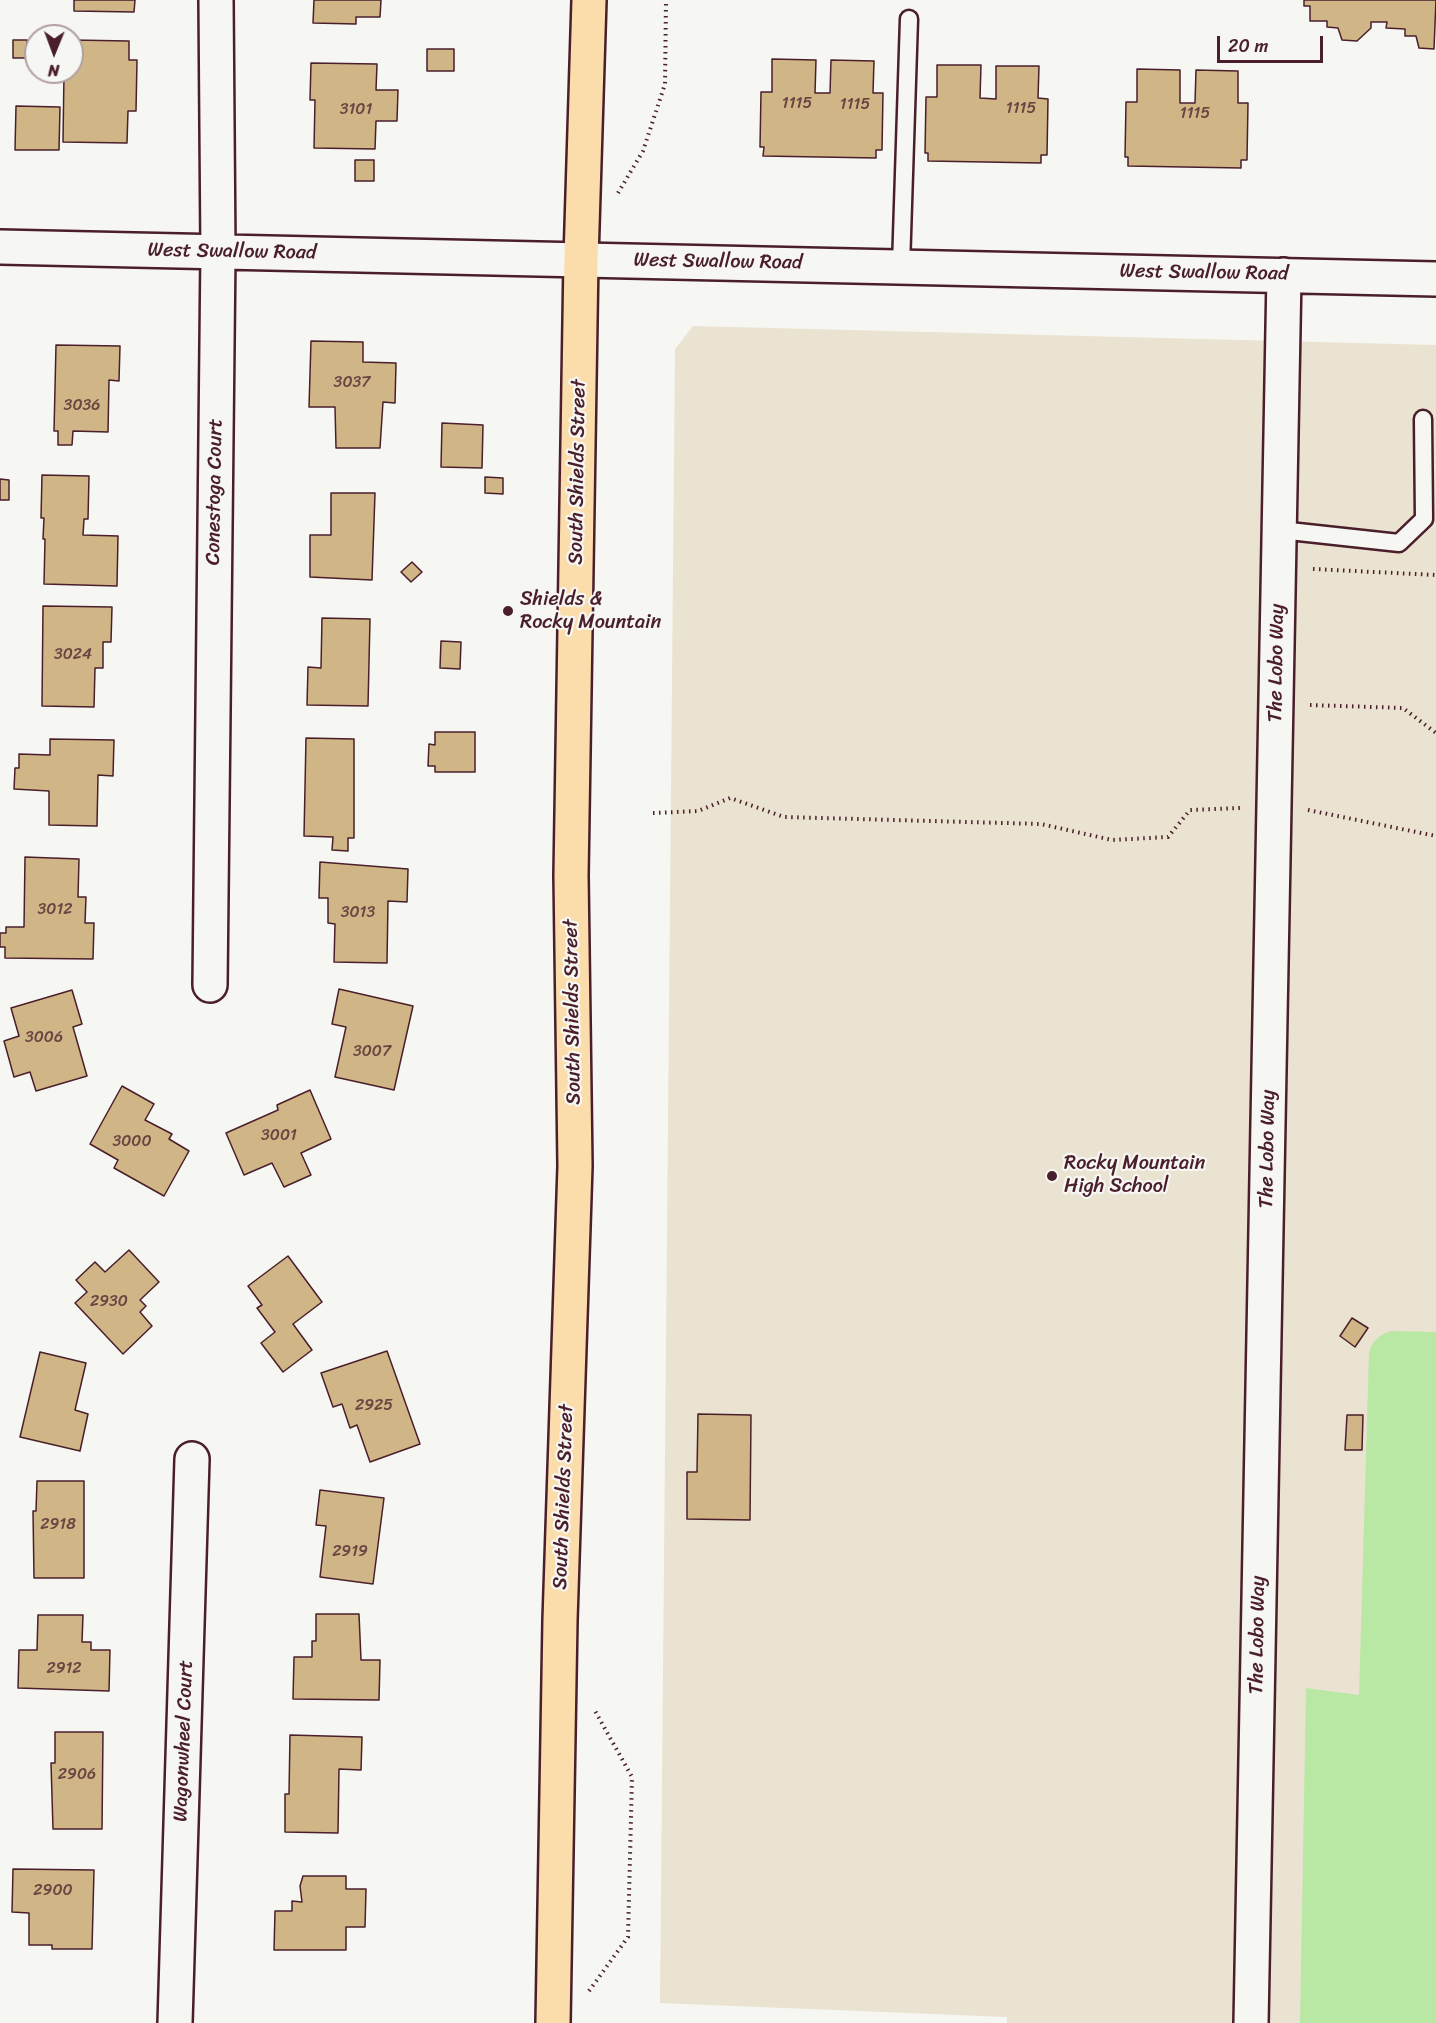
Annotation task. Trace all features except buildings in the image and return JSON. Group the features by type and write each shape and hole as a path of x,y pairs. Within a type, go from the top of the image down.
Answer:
{"main road":[{"name":"South Shields Street","path":"553,2023 560,1620 575,1166 571,874 581,259 589,0"}],"street":[{"name":"Conestoga Court","path":"210,985 218,252 216,0"},
{"name":"West Swallow Road","path":"0,247 1436,279"},
{"name":"The Lobo Way","path":"1251,2023 1284,275"},
{"name":"Wagonwheel Court","path":"176,2023 192,1458"}],"lane":[{"path":"901,266 909,19"},
{"path":"1280,530 1399,543 1424,519 1423,419"}],"path":[{"path":"616,197 643,150 665,84 666,0"},
{"path":"1279,567 1436,575"},
{"path":"1276,703 1403,708 1436,734"},
{"path":"653,813 698,811 730,798 784,817 1041,824 1112,840 1168,837 1190,810 1274,806 1320,812 1436,836"},
{"path":"587,1995 628,1937 632,1777"}],"shaded area":[{"name":"Rocky Mountain High School","path":"693,326 1436,345 1436,2023 1007,2023 1007,2017 660,2003 675,349"}],"green space":[{"path":"1391,1331 1436,1332 1436,2023 1300,2023 1306,1688 1359,1695 1369,1353 1377,1339"}],"place":[{"name":"Shields & Rocky Mountain","path":"508,611"},
{"name":"Rocky Mountain High School","path":"1052,1176"}]}
